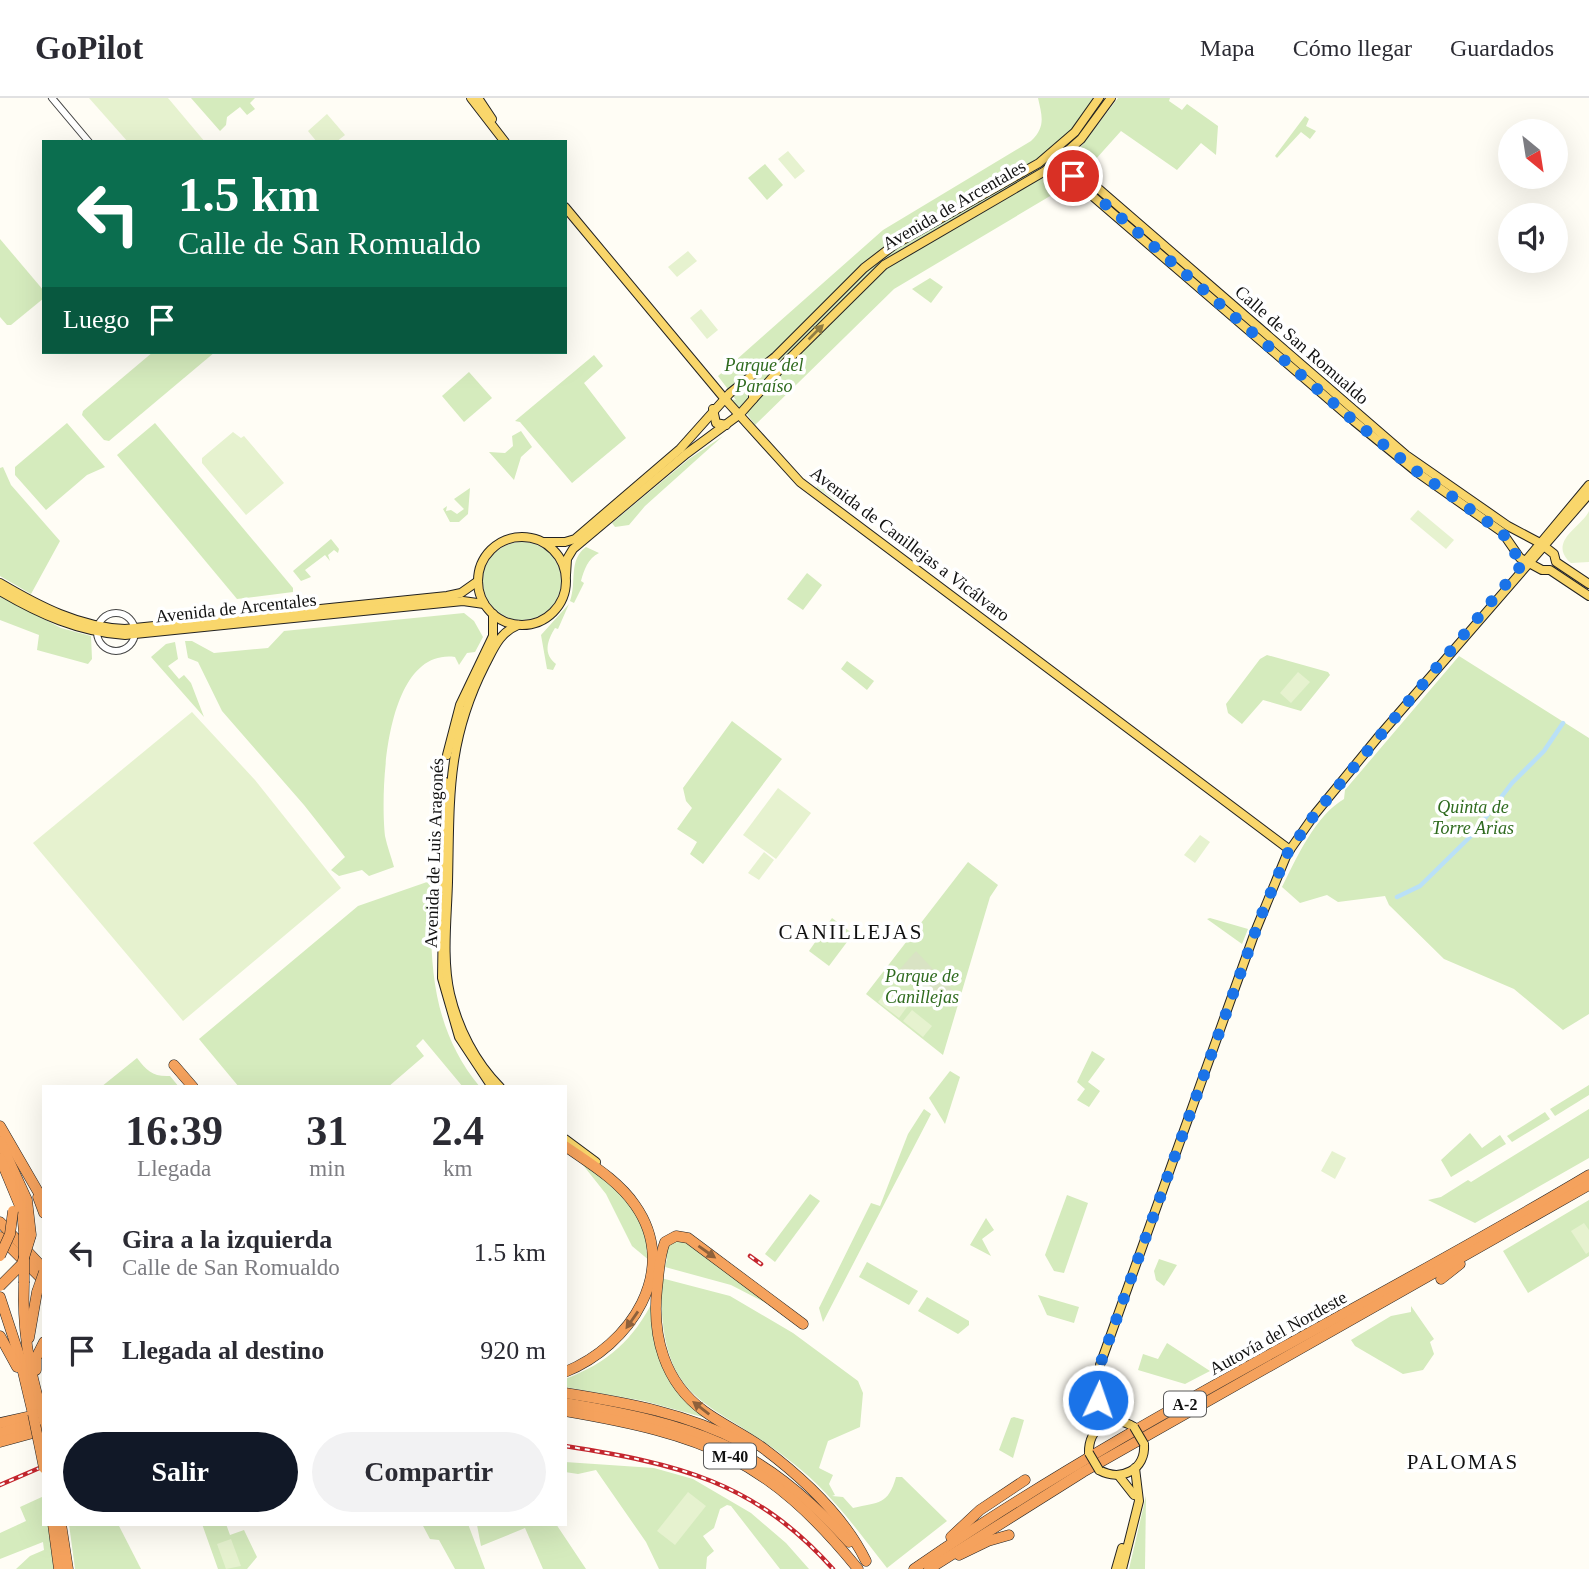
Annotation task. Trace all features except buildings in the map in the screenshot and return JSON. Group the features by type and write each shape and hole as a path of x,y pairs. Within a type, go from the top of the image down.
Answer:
{"highway":[{"path":"174,1065 191,1085"},
{"path":"0,1126 42,1199"},
{"path":"0,1142 27,1199 24,1328 41,1416"},
{"path":"567,1148 630,1199 644,1221 653,1256 650,1285 633,1319 609,1347 567,1371"},
{"path":"0,1158 22,1211 28,1234 22,1264 0,1286"},
{"path":"0,1256 10,1234 13,1211 3,1167"},
{"path":"613,1175 645,1209 654,1229 660,1261"},
{"name":"Autovía del Nordeste","path":"914,1569 965,1534 1079,1464 1589,1175"},
{"name":"Autovía del Nordeste","path":"932,1566 1083,1472 1589,1185"},
{"path":"36,1189 42,1207"},
{"path":"1529,1219 1589,1191"},
{"path":"0,1222 42,1268"},
{"name":"A-2","path":"1441,1279 1519,1225"},
{"path":"803,1324 683,1236 671,1237 665,1242 660,1261 655,1326 661,1354 672,1376 702,1410 777,1461 832,1513 858,1544 867,1567"},
{"path":"0,1237 42,1280"},
{"path":"29,1349 37,1292 42,1276"},
{"path":"0,1297 41,1416"},
{"path":"0,1336 41,1416"},
{"path":"41,1416 36,1358 42,1346"},
{"path":"567,1393 651,1408 696,1420 777,1461"},
{"name":"M-40","path":"567,1403 670,1424 742,1453 806,1497 867,1567"},
{"name":"M-40","path":"567,1411 668,1432 737,1460 800,1503 867,1567"},
{"path":"0,1423 41,1416"},
{"path":"0,1431 29,1426 41,1416"},
{"path":"0,1442 42,1431"},
{"path":"914,1569 980,1510 1025,1480"},
{"path":"54,1526 65,1568"},
{"path":"62,1526 65,1568"},
{"path":"932,1566 944,1563 978,1545 1009,1535"}],"main road":[{"path":"471,98 503,140"},
{"name":"Avenida de Arcentales","path":"544,542 575,539 680,449 713,409 741,382 775,357 878,256 1040,163 1075,132 1099,98"},
{"name":"Avenida de Arcentales","path":"566,575 567,559 578,545 722,425 738,415 884,265 1020,187 1072,148 1111,98"},
{"path":"480,100 510,140"},
{"path":"1020,187 1053,169 1061,169 1059,158 1075,132"},
{"path":"1040,163 1059,158 1070,161 1072,148"},
{"name":"Calle de San Romualdo","path":"1070,161 1078,171 1406,455 1526,537 1542,545"},
{"name":"Calle de San Romualdo","path":"1061,169 1195,281 1340,409 1419,473 1489,521 1514,549 1516,555 1528,563"},
{"name":"Avenida de Canillejas a Vicálvaro","path":"567,209 723,400"},
{"name":"Avenida de Canillejas a Vicálvaro","path":"567,216 723,400 800,482 1289,852"},
{"path":"741,382 753,388 753,399"},
{"path":"713,409 713,419 722,425"},
{"path":"1100,1427 1100,1365 1255,932 1289,852 1315,814 1528,563 1589,485"},
{"path":"1542,545 1589,494"},
{"path":"521,536 544,542 559,555 566,575 564,596 554,612 536,623 517,625 493,614 484,604 478,581 483,560 499,543 521,536"},
{"path":"1514,549 1516,543 1526,537"},
{"path":"1542,545 1554,554 1556,562 1589,596"},
{"path":"1550,570 1556,562"},
{"path":"1528,563 1589,584"},
{"name":"Avenida de Arcentales","path":"136,631 186,621 452,596 478,581"},
{"name":"Avenida de Arcentales","path":"0,583 36,604 97,629"},
{"name":"Avenida de Arcentales","path":"0,591 42,614 97,629 136,631 447,603 484,604"},
{"name":"Avenida de Luis Aragonés","path":"491,1085 467,1053 453,1023 442,978 440,952 447,752 460,705 493,636 493,614"},
{"name":"Avenida de Luis Aragonés","path":"498,1085 472,1050 458,1021 450,992 446,951 450,769 457,733 472,690 500,637 517,625"},
{"path":"567,1140 613,1175"},
{"path":"1101,1409 1113,1421"},
{"path":"1116,1569 1135,1499 1129,1484 1119,1476 1099,1469 1089,1453 1091,1437 1100,1427 1113,1421 1124,1421 1134,1427 1144,1444 1143,1456 1135,1468 1119,1476"},
{"path":"1122,1569 1139,1501 1135,1468"}],"street":[{"path":"52,98 87,140"},
{"path":"117,612 130,618 136,631 129,646 113,651 101,643 97,629 104,617 117,612"}],"green space":[{"path":"89,98 168,98 203,140 126,140"},
{"path":"191,98 255,98 250,103 255,109 247,115 240,107 227,117 226,125 220,131"},
{"name":"Parque del Paraíso","path":"1038,98 1115,98 1093,130 1049,173 1064,176 1069,183 1067,186 894,289 755,425 741,406 738,408 730,399 736,400 718,376 883,230 1031,141 1041,126"},
{"path":"1118,98 1170,98 1169,101 1182,110 1187,104 1218,126 1216,155 1201,143 1177,170 1121,131 1086,170 1080,165 1077,152"},
{"path":"327,114 345,135 339,140 315,140 308,131"},
{"path":"1305,116 1309,119 1306,126 1316,131 1310,139 1301,132 1277,158 1275,156"},
{"path":"788,151 805,171 795,179 778,159"},
{"path":"765,164 783,185 767,200 748,178"},
{"path":"0,239 42,289 42,300 11,325 7,325 0,317"},
{"path":"688,251 697,261 677,277 668,267"},
{"path":"930,278 943,287 931,303 912,289"},
{"path":"701,309 718,330 707,339 690,318"},
{"path":"151,354 213,354 109,441 104,440 82,415 83,411"},
{"path":"594,355 603,366 584,383 626,438 572,483 520,422 515,421"},
{"path":"469,372 492,398 464,422 442,396"},
{"path":"67,423 105,467 87,475 46,510 15,475 15,467"},
{"path":"155,423 293,588 293,592 237,599 117,455"},
{"path":"521,431 532,447 521,457 514,480 489,452 505,453 513,446 512,436"},
{"path":"233,432 241,438 244,436 284,483 246,515 202,463 202,458"},
{"path":"723,436 645,506 629,525 615,527 612,523 689,459"},
{"path":"3,467 11,485 60,541 31,594 0,576 0,468"},
{"path":"826,475 852,496 844,506 816,488"},
{"path":"470,488 468,514 459,522 450,522 443,509 447,506 446,511 451,510 457,514 464,509 454,499"},
{"path":"1418,510 1454,540 1446,549 1410,519"},
{"path":"1589,511 1589,562 1571,563 1565,555 1564,541"},
{"path":"331,539 339,549 338,553 334,550 328,555 330,561 325,555 305,570 311,577 301,581 293,571"},
{"path":"522,542 537,545 550,553 558,566 561,581 558,596 550,609 537,617 522,620 507,617 494,609 486,596 483,581 486,566 494,553 507,545"},
{"path":"586,547 599,553 587,565 581,581 584,583 574,603 570,601 575,565 580,552"},
{"path":"807,573 822,585 803,610 787,599"},
{"path":"0,596 61,628 91,636 92,659 88,664 37,650 39,635 0,620"},
{"path":"569,604 558,629 555,628 550,638 548,652 556,664 553,670 547,669 541,635"},
{"path":"464,613 474,621 483,637 475,652 467,653 459,665 455,657 432,660 414,675 401,697 392,726 386,756 384,814 385,836 394,867 369,876 362,870 339,876 331,870 345,857 304,805 222,711 198,662 188,658 185,641 192,641 214,653 268,648 284,631"},
{"path":"175,642 178,659 168,666 179,679 184,675 191,683 204,717 151,657 166,644"},
{"path":"1267,655 1328,672 1330,675 1301,711 1263,700 1242,724 1228,713 1226,704 1260,659"},
{"name":"Quinta de Torre Arias","path":"1459,656 1589,738 1589,1014 1563,1030 1514,989 1444,959 1389,905 1385,896 1338,902 1327,895 1300,903 1282,887 1316,826 1344,799 1345,790"},
{"path":"847,661 874,681 867,690 841,669"},
{"path":"1298,672 1310,682 1291,703 1280,693"},
{"path":"192,712 255,780 341,888 183,1021 33,843"},
{"path":"732,721 782,759 703,864 690,854 697,842 677,829 692,808 686,801 683,788"},
{"path":"778,788 811,813 776,859 743,835"},
{"path":"1200,835 1210,842 1195,863 1184,855"},
{"path":"764,852 774,860 759,880 748,873"},
{"name":"Parque de Canillejas","path":"968,862 998,885 990,897 943,1055 866,994"},
{"path":"427,882 432,888 431,942 436,993 451,1041 479,1085 461,1085 423,1039 416,1046 424,1056 390,1085 237,1085 199,1039 358,906"},
{"path":"832,918 853,934 829,966 809,951"},
{"path":"1207,919 1248,929 1242,944"},
{"path":"916,951 958,996 951,1008 900,969"},
{"path":"887,991 907,1007 899,1018 878,1002"},
{"path":"912,1010 932,1026 923,1037 903,1021"},
{"path":"1092,1051 1105,1059 1088,1082 1100,1091 1089,1107 1077,1100 1085,1089 1077,1082"},
{"path":"137,1058 151,1072 170,1076 177,1085 103,1085"},
{"path":"950,1071 960,1077 945,1124 929,1098"},
{"path":"1589,1085 1589,1095 1555,1116 1550,1109"},
{"path":"924,1109 931,1114 823,1322 819,1308 871,1203 880,1206 908,1134"},
{"path":"1589,1109 1589,1158 1475,1223 1428,1200 1441,1197 1468,1180 1471,1182"},
{"path":"1545,1112 1550,1119 1512,1142 1507,1136"},
{"path":"1470,1133 1482,1148 1500,1135 1506,1144 1451,1177 1441,1160"},
{"path":"1332,1151 1346,1158 1335,1179 1321,1171"},
{"path":"579,1160 633,1205 650,1248 646,1250 650,1261 632,1246 606,1194"},
{"path":"810,1194 820,1201 775,1262 765,1254"},
{"path":"1067,1195 1088,1203 1064,1273 1054,1271 1045,1255"},
{"path":"1589,1200 1589,1256 1528,1293 1503,1251"},
{"path":"986,1218 994,1230 982,1239 991,1256 970,1245"},
{"path":"1584,1223 1589,1230 1589,1252 1586,1254 1571,1231"},
{"path":"683,1238 772,1306 731,1285 665,1267 665,1252 670,1241"},
{"path":"1159,1259 1177,1265 1164,1286 1156,1280 1154,1271"},
{"path":"867,1262 918,1291 909,1305 859,1277"},
{"path":"661,1278 730,1296 793,1333 858,1381 863,1393 860,1427 828,1441 819,1468 833,1475 829,1484 835,1495 832,1496 843,1497 853,1508 876,1503 890,1493 896,1477 902,1477 947,1521 887,1568 844,1513 807,1475 764,1442 714,1410 695,1395 680,1377 669,1353 663,1321"},
{"path":"1038,1295 1079,1307 1074,1323 1047,1315"},
{"path":"927,1297 969,1321 969,1325 958,1334 918,1311"},
{"path":"654,1299 653,1319 660,1351 674,1376 706,1418 644,1401 567,1387 567,1378 594,1365 618,1348"},
{"path":"1411,1306 1434,1339 1430,1342 1434,1354 1423,1370 1403,1374 1355,1346 1351,1340 1391,1316 1411,1312"},
{"path":"1167,1343 1210,1371 1185,1384 1138,1370 1143,1354 1158,1359"},
{"path":"1011,1418 1024,1420 1013,1458 999,1450"},
{"path":"567,1462 654,1468 693,1479 751,1513 786,1543 809,1569 780,1569 731,1506 727,1505 720,1509 714,1528 703,1536 714,1551 707,1557 706,1569 659,1569 646,1542 596,1470 578,1474 567,1472"},
{"path":"688,1492 706,1506 675,1545 657,1531"},
{"path":"1146,1496 1145,1569 1129,1569"},
{"path":"42,1497 42,1526 48,1526 54,1569 16,1569 30,1556 44,1550 43,1542 0,1559 0,1533 26,1521 20,1507"},
{"path":"69,1526 119,1526 141,1569 75,1569"},
{"path":"203,1526 227,1526 230,1535 244,1530 257,1557 247,1569 218,1569"},
{"path":"423,1526 469,1526 485,1569 455,1569 439,1540 430,1539"},
{"path":"477,1526 557,1526 586,1569 543,1569 525,1528 481,1546"},
{"path":"231,1539 241,1566 226,1569 217,1544"}],"waterway":[{"path":"1397,897 1420,886 1473,834 1512,783 1544,751 1563,723"}],"railway":[{"path":"750,1256 761,1264"},
{"path":"567,1446 643,1460 712,1481 774,1515 833,1569"},
{"path":"0,1485 42,1467"}],"district":[{"name":"CANILLEJAS","path":"851,932"},
{"name":"PALOMAS","path":"1463,1462"}],"route":[{"path":"1073,176 1354,421 1419,473 1502,532 1516,555 1525,561 1515,578 1315,814 1287,854 1261,916 1100,1365 1098,1400"}]}
